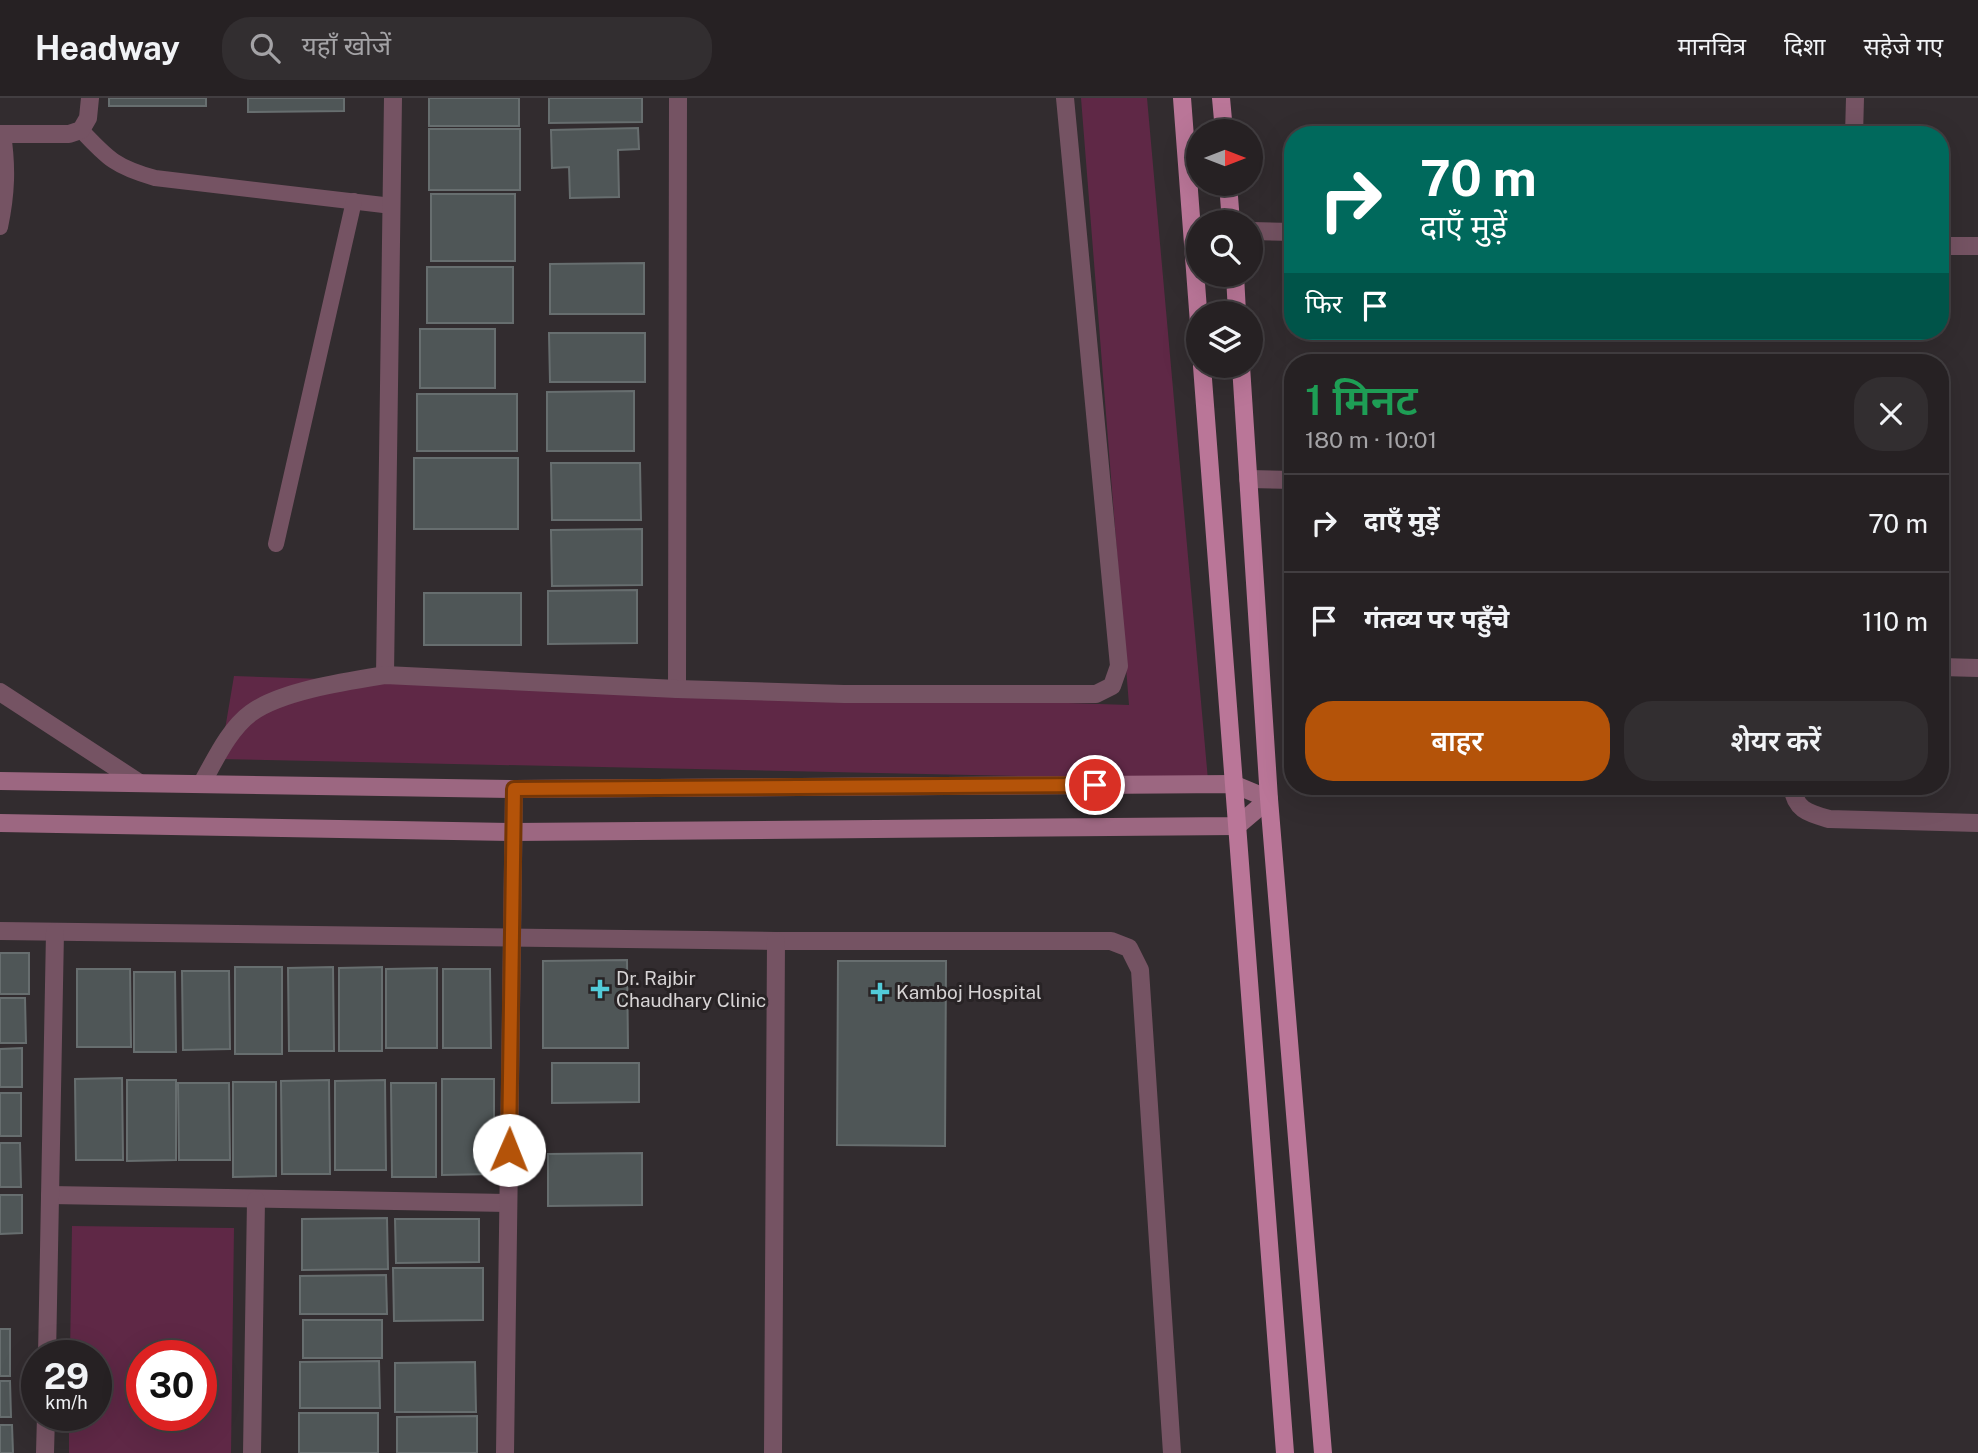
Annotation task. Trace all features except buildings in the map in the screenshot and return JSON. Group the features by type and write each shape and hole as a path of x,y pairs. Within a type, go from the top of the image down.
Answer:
{"main road":[{"path":"1182,98 1197,301"},
{"path":"1221,98 1223,119"},
{"path":"1203,378 1285,1453"},
{"path":"1242,378 1269,799 1322,1453"}],"street":[{"path":"2,134 69,134 81,130 88,118 90,98"},
{"path":"385,675 393,98"},
{"path":"677,689 678,98"},
{"path":"202,783 229,738 249,714 274,700 385,675 844,694 1096,694 1112,686 1119,666 1065,98"},
{"path":"1854,126 1855,98"},
{"path":"1263,231 1284,232"},
{"path":"1949,246 1978,246"},
{"path":"1248,479 1284,480"},
{"path":"1949,667 1978,668"},
{"path":"0,692 138,782"},
{"path":"0,780 514,789 1233,784 1269,799 1237,826 513,832 0,823"},
{"path":"505,1453 514,789"},
{"path":"1794,795 1807,813 1829,819 1978,823"},
{"path":"0,931 776,941 1111,941 1129,948 1140,970 1172,1453"},
{"path":"47,1340 55,932"},
{"path":"773,1453 776,941"},
{"path":"50,1195 508,1203"},
{"path":"252,1453 256,1200"},
{"path":"45,1453 46,1431"}],"lane":[{"path":"81,130 104,154 127,170 155,178 392,206"},
{"path":"0,227 7,198 8,165 2,134"},
{"path":"276,544 354,201"}],"shaded area":[{"path":"1081,98 1147,98 1208,780 220,759 234,676 1129,705"},
{"path":"72,1226 234,1228 231,1453 69,1453 69,1431 112,1431 112,1340 70,1340"}],"place":[{"name":"Dr. Rajbir Chaudhary Clinic","path":"600,989"},
{"name":"Kamboj Hospital","path":"880,992"}],"route":[{"path":"509,1150 514,789 1095,785"}]}
